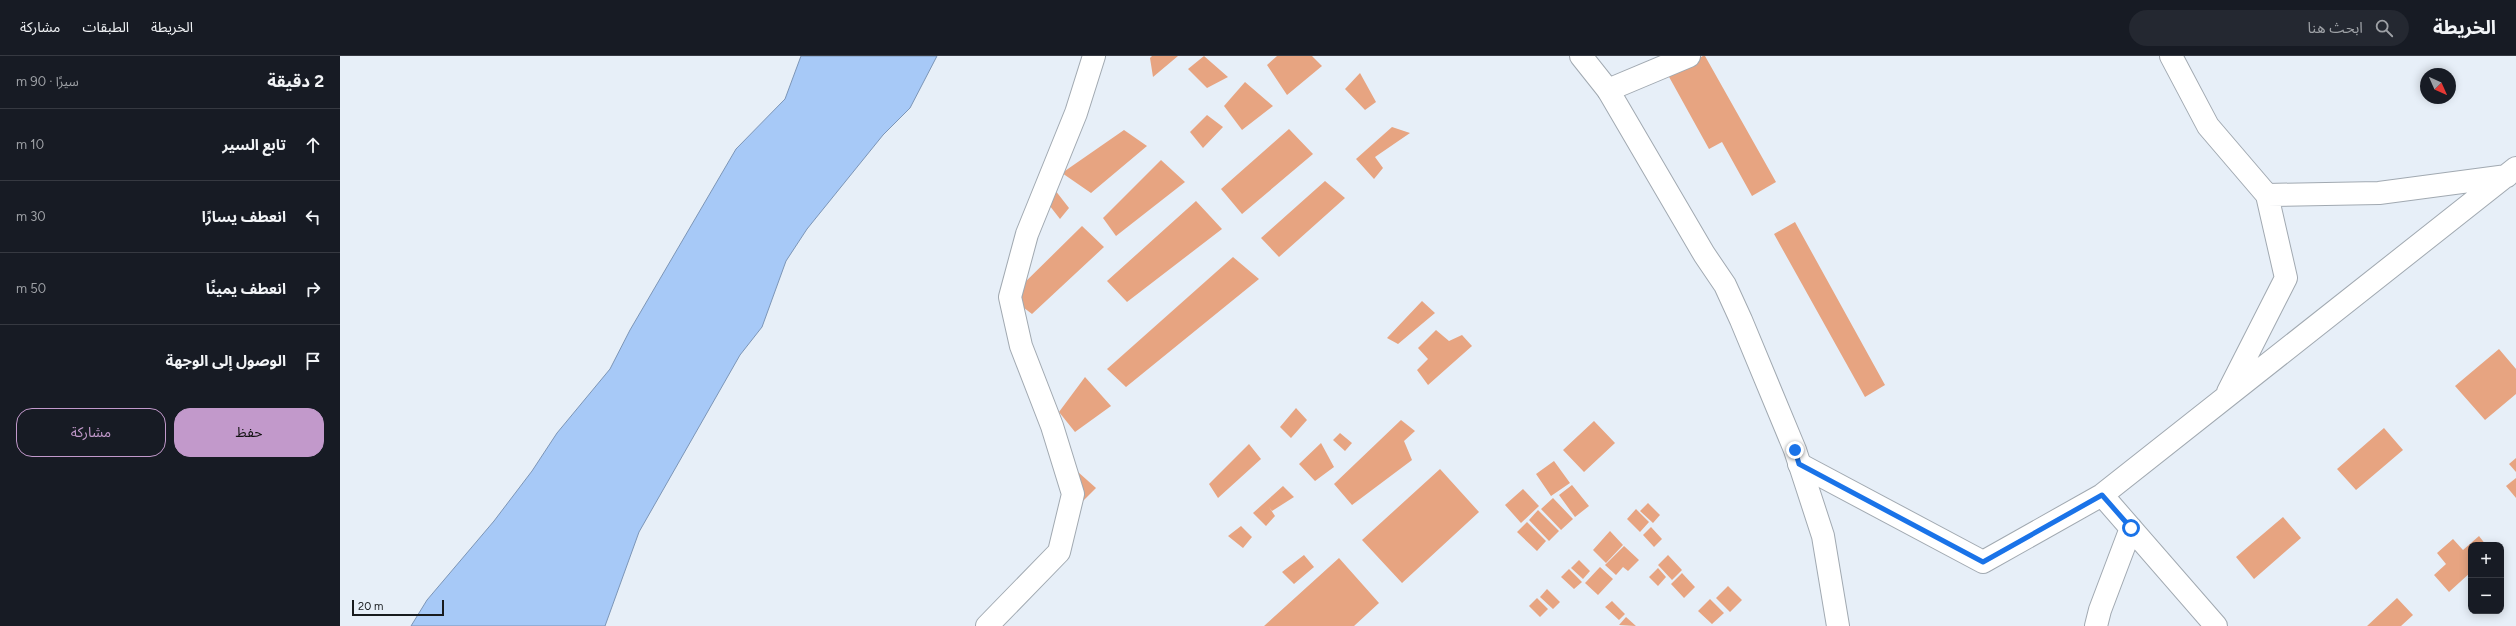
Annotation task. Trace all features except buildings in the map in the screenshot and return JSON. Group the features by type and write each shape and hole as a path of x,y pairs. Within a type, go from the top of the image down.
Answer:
{"street":[{"path":"987,626 1059,552 1073,494 1052,426 1021,346 1010,297 1027,234 1076,113 1094,56"},
{"path":"1581,56 1608,90 1704,254 1725,285 1799,464 1823,536 1838,626"},
{"path":"1608,90 1689,56"},
{"path":"2171,56 2208,126 2267,195 2286,278 2225,398"},
{"path":"1799,464 1983,562 2102,495 2511,172"},
{"path":"2267,195 2380,193 2511,172"},
{"path":"2102,495 2216,626"},
{"path":"2096,626 2100,610 2131,528"}],"water":[{"path":"801,56 937,56 910,108 883,135 807,229 786,261 762,327 740,355 639,532 605,626 411,626 427,600 494,521 532,471 557,433 610,369 630,330 736,149 785,99"}],"route":[{"path":"1795,450 1799,464 1983,562 2102,495 2131,528"}]}
